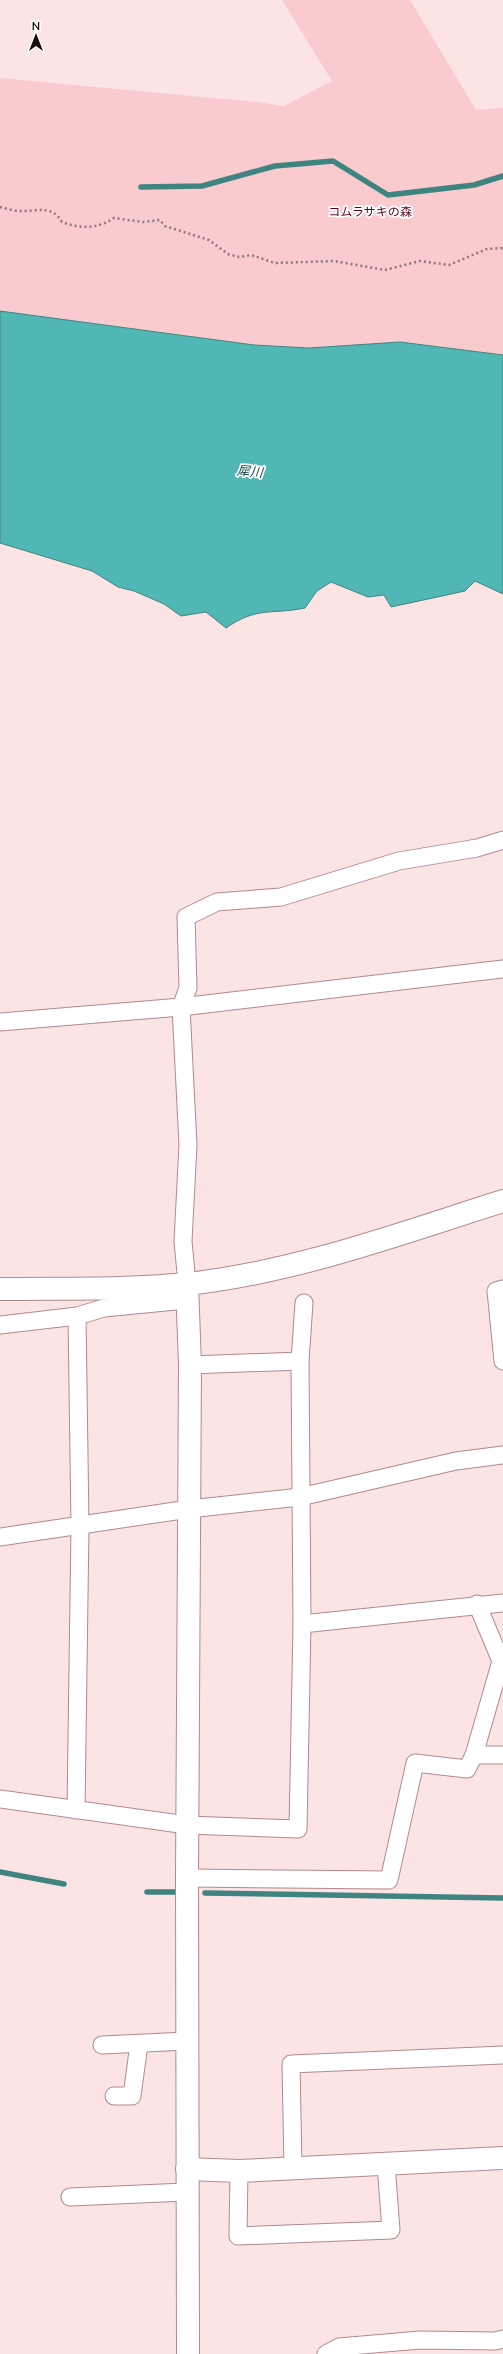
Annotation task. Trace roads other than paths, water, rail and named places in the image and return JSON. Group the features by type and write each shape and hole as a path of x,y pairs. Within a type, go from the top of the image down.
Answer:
{"street":[{"path":"188,2354 186,2192 188,1509 190,1365 183,1241 188,1144 181,1007 188,988 186,917 217,902 281,897 400,861 477,848 503,840"},
{"path":"0,1022 181,1007 503,969"},
{"path":"0,1325 77,1316 104,1308 187,1292 256,1273 326,1257 503,1201"},
{"path":"0,1289 187,1292"},
{"path":"503,1289 496,1291 503,1361"},
{"path":"0,1799 187,1825 298,1829 302,1624 300,1361 304,1303"},
{"path":"76,1810 80,1526 77,1316"},
{"path":"190,1365 300,1361"},
{"path":"0,1537 188,1509 300,1497 456,1461 503,1454"},
{"path":"302,1624 477,1604 503,1603"},
{"path":"187,1878 389,1880 415,1763 467,1768 474,1755 502,1661 477,1604"},
{"path":"474,1755 503,1755"},
{"path":"102,2046 187,2041"},
{"path":"114,2096 132,2096 139,2044"},
{"path":"293,2167 291,2064 503,2055"},
{"path":"187,2169 239,2171 293,2167 503,2158"},
{"path":"239,2171 238,2236 391,2230 386,2164"},
{"path":"70,2197 186,2192"},
{"path":"326,2354 339,2347 420,2340 503,2339"}],"water":[{"name":"犀川","path":"0,311 254,345 309,348 400,342 503,355 503,594 475,581 465,591 391,607 384,595 368,597 331,582 317,591 305,608 256,614 237,621 226,628 206,612 181,616 164,604 134,591 118,587 92,571 0,543"}],"waterway":[{"path":"141,187 202,186 275,166 333,161 388,195 474,185 503,176"},
{"path":"0,1872 64,1884"},
{"path":"147,1892 179,1892"},
{"path":"205,1893 503,1898"}],"park label":[{"name":"コムラサキの森","path":"370,211"}]}
